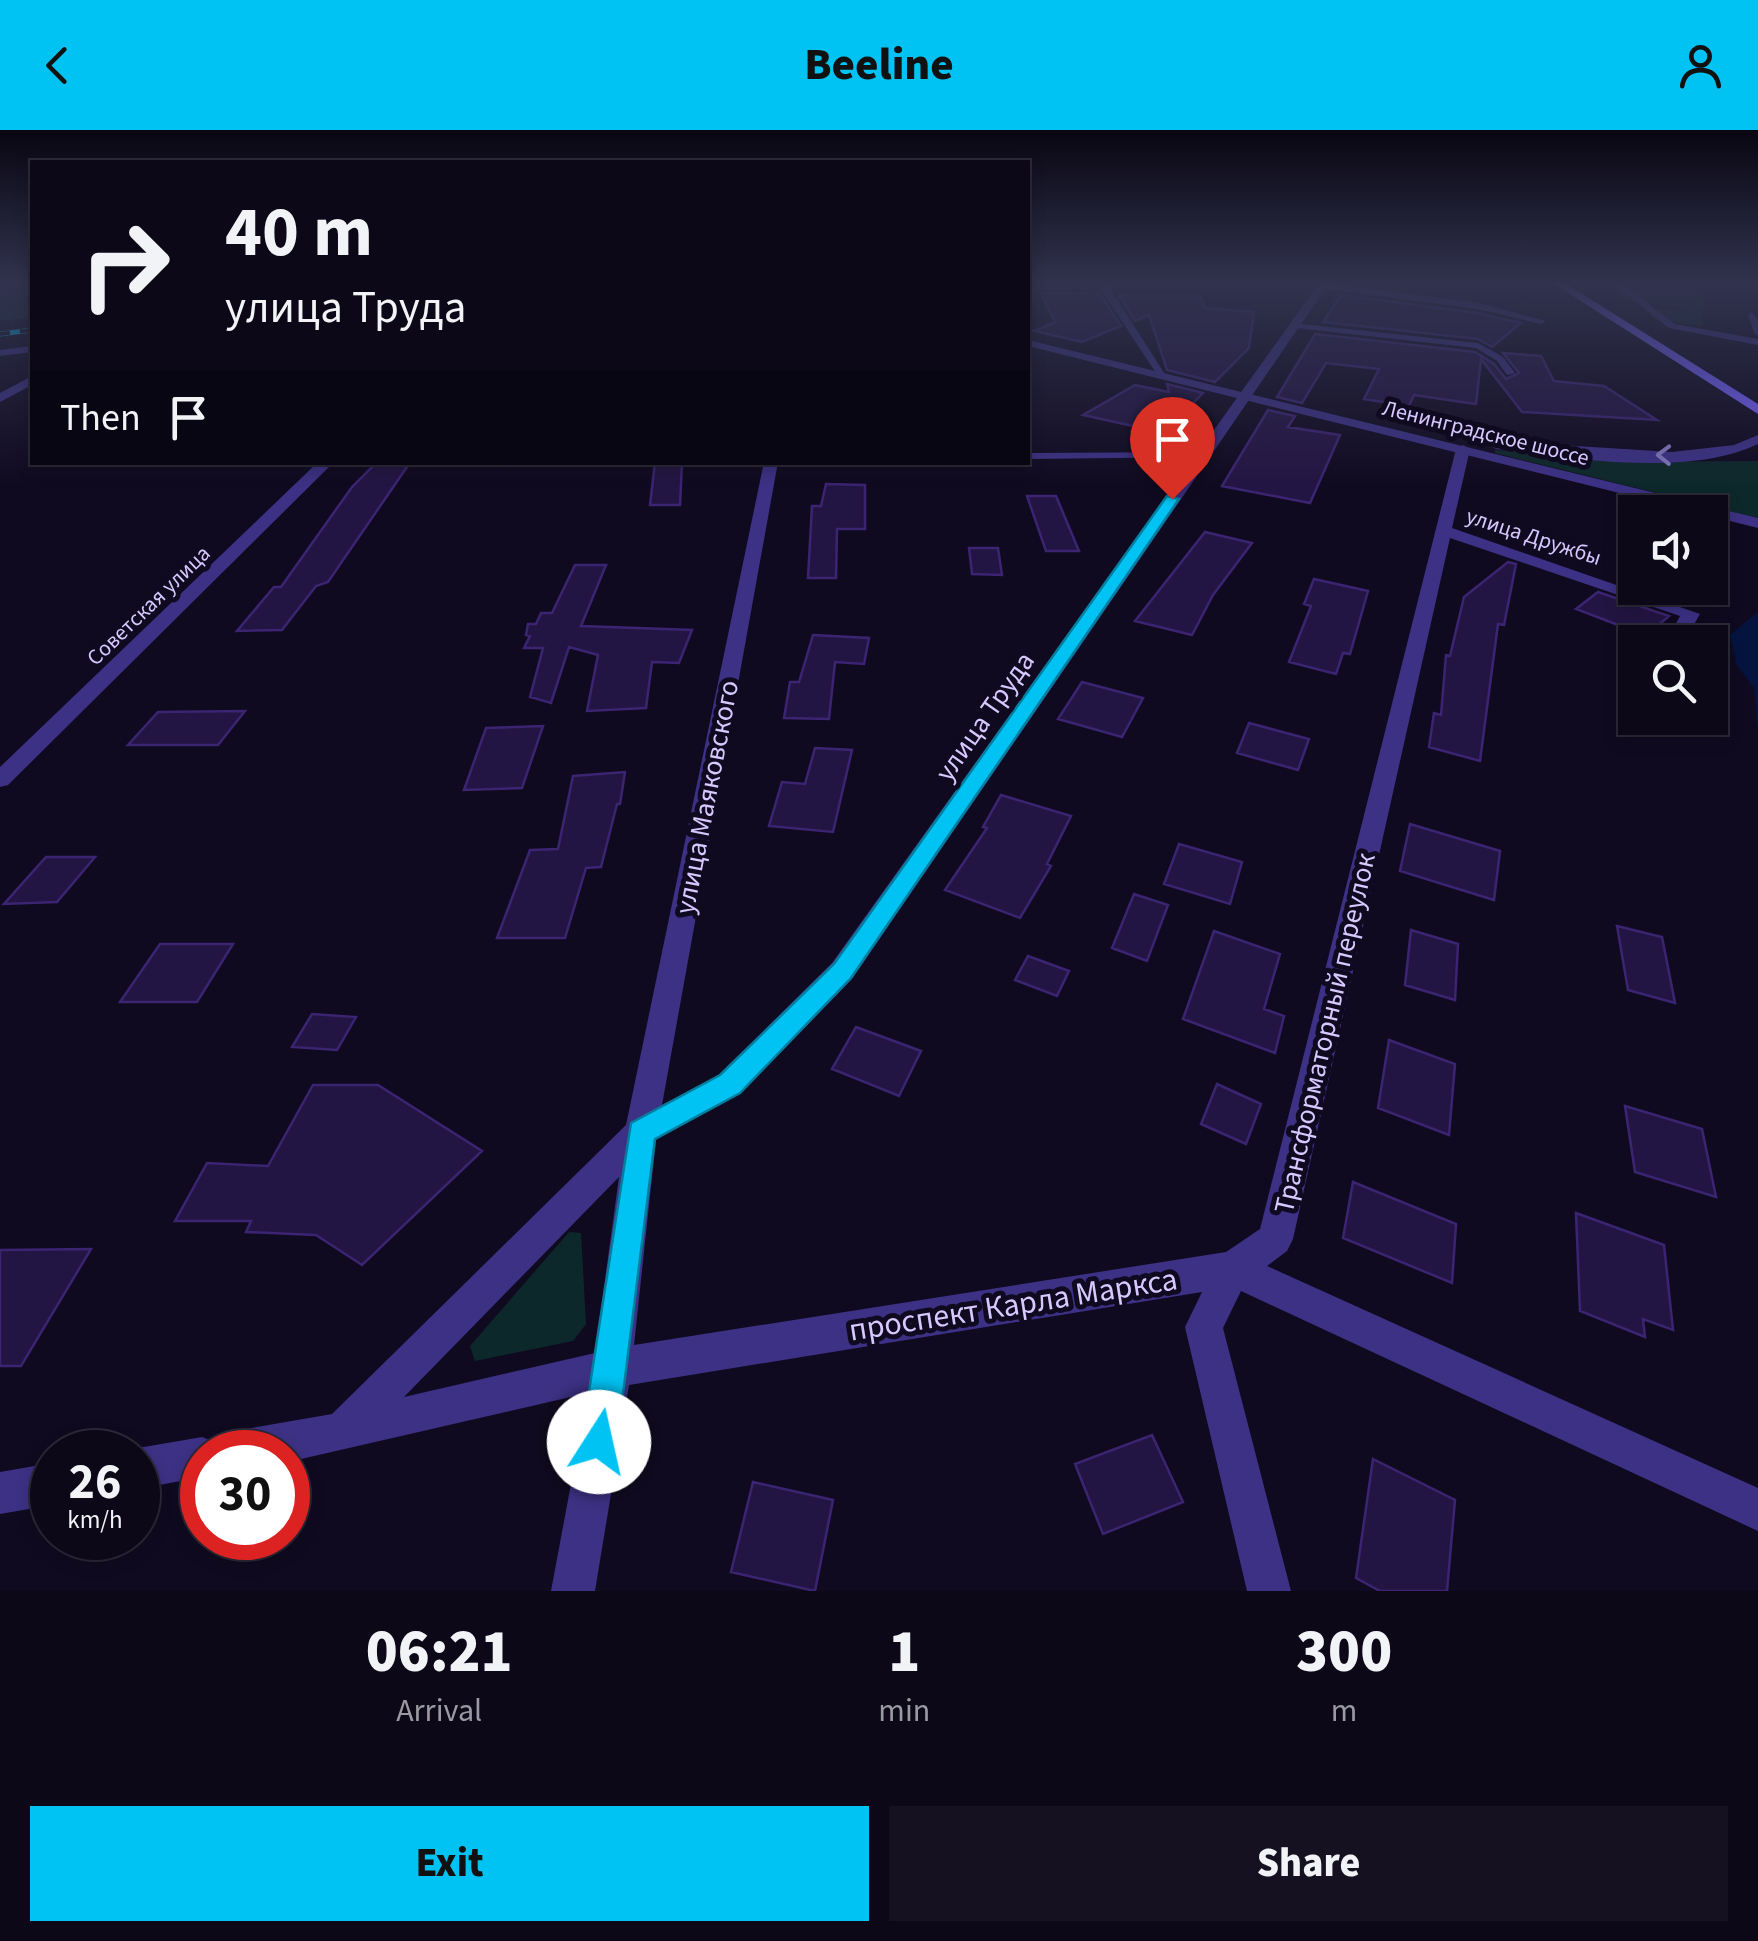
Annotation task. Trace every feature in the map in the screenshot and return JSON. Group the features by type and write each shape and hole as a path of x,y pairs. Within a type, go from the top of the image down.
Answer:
{"main road":[{"path":"1664,350 1758,410"}],"street":[{"path":"0,353 30,350"},
{"name":"Ленинградское шоссе","path":"1058,350 1758,524"},
{"path":"1147,350 1164,376"},
{"name":"улица Труда","path":"642,1132 730,1084 842,971 1277,350"},
{"path":"0,398 30,381"},
{"path":"1378,428 1470,442 1591,452 1703,456 1754,446"},
{"name":"Трансформаторный переулок","path":"1269,1591 1204,1327 1233,1269 1275,1239 1463,450"},
{"name":"Советская улица","path":"0,780 324,465"},
{"name":"улица Маяковского","path":"572,1591 612,1368 642,1132 770,465"},
{"name":"улица Дружбы","path":"1444,531 1691,614 1685,625"},
{"path":"342,1432 642,1132"},
{"path":"1233,1269 1758,1510"},
{"name":"проспект Карла Маркса","path":"310,1438 612,1368 1233,1269"},
{"path":"0,1493 30,1488"}],"lane":[{"path":"1485,350 1500,359 1510,373"},
{"path":"1030,456 1202,455"}],"green space":[{"path":"1495,453 1631,462 1758,461 1758,518 1728,511 1728,495 1665,495"},
{"path":"569,1232 581,1233 586,1324 573,1341 475,1361 470,1346"}],"water":[{"path":"1758,612 1758,733 1754,688 1737,665 1730,635"}],"building":[{"path":"1161,350 1247,350 1215,382 1167,370"},
{"path":"1305,350 1459,350 1475,352 1494,364 1506,379 1519,373 1503,353 1541,356 1554,381 1604,386 1657,420 1522,412 1481,359 1476,404 1414,395 1409,406 1364,399 1379,369 1326,363 1302,403 1277,397"},
{"path":"1167,384 1203,393 1164,433 1083,415 1135,385 1169,392"},
{"path":"1268,410 1295,416 1288,427 1340,435 1310,503 1222,486"},
{"path":"374,465 408,465 328,582 316,586 282,630 237,631 274,587 281,587 352,487"},
{"path":"655,465 682,465 680,505 650,505"},
{"path":"826,484 865,485 865,529 837,529 836,578 808,578 812,506 821,506"},
{"path":"1027,496 1056,496 1079,551 1046,551"},
{"path":"1205,532 1252,543 1213,595 1192,635 1135,621"},
{"path":"969,548 998,548 1002,575 972,574"},
{"path":"1508,562 1516,564 1504,625 1498,624 1480,761 1429,747 1434,713 1441,715 1446,655 1450,656 1464,597"},
{"path":"575,565 606,565 581,626 692,630 679,663 652,662 646,708 587,711 598,655 569,647 551,703 530,697 543,648 524,648 530,636 526,635 528,624 536,624 541,613 552,613"},
{"path":"1314,579 1368,591 1350,654 1343,653 1336,674 1289,662 1311,606 1304,604"},
{"path":"1598,592 1618,599 1618,605 1636,605 1669,616 1659,625 1618,625 1576,609"},
{"path":"813,635 869,638 864,664 835,662 829,719 784,718 790,682 799,682"},
{"path":"1082,682 1143,698 1122,737 1058,719"},
{"path":"245,711 218,745 128,745 158,712"},
{"path":"1249,723 1309,739 1298,770 1237,753"},
{"path":"543,726 522,788 464,790 486,728"},
{"path":"815,748 852,750 833,832 769,826 782,782 805,784"},
{"path":"625,772 601,867 586,868 565,938 497,938 530,850 558,849 573,776"},
{"path":"1001,795 1071,816 1047,864 1051,866 1020,918 945,890 987,828 983,827"},
{"path":"1410,824 1500,851 1494,900 1400,871"},
{"path":"1179,844 1242,862 1230,904 1164,884"},
{"path":"46,857 95,857 57,902 4,904"},
{"path":"1134,894 1168,905 1147,961 1112,948"},
{"path":"1617,926 1662,937 1675,1003 1628,990"},
{"path":"1411,930 1458,944 1455,1000 1405,985"},
{"path":"1214,931 1280,954 1264,1009 1284,1016 1275,1053 1183,1019"},
{"path":"160,944 233,944 197,1002 120,1002"},
{"path":"1028,956 1069,971 1057,996 1015,980"},
{"path":"312,1014 356,1017 337,1050 292,1047"},
{"path":"856,1027 921,1051 899,1096 832,1069"},
{"path":"1389,1040 1455,1064 1449,1135 1378,1108"},
{"path":"1217,1084 1261,1104 1246,1144 1201,1124"},
{"path":"313,1085 378,1085 482,1151 362,1265 316,1235 246,1232 251,1221 175,1221 207,1163 268,1166"},
{"path":"1625,1106 1702,1129 1716,1197 1635,1172"},
{"path":"1353,1182 1456,1224 1452,1283 1343,1238"},
{"path":"1576,1213 1664,1245 1673,1330 1643,1319 1645,1337 1580,1311"},
{"path":"91,1249 21,1366 0,1366 0,1250"},
{"path":"1152,1435 1183,1502 1103,1534 1075,1464"},
{"path":"1373,1459 1455,1500 1447,1591 1380,1591 1356,1578"},
{"path":"753,1482 833,1500 815,1591 731,1572"}],"route":[{"path":"599,1442 642,1132 730,1084 842,971 1172,499"}]}
